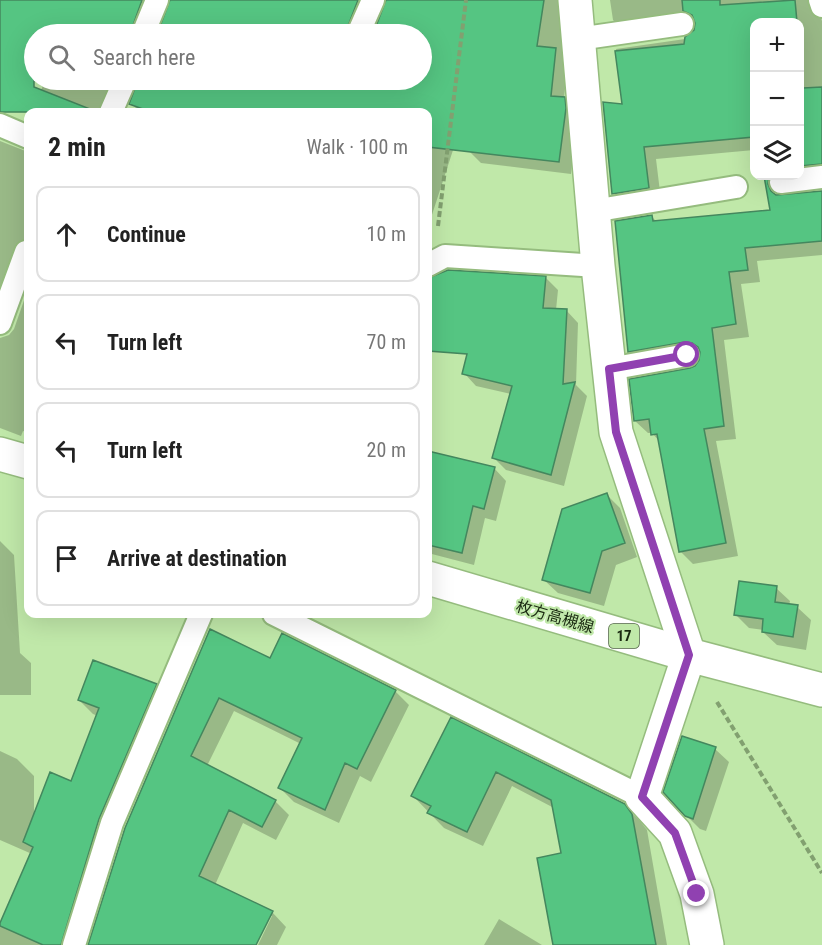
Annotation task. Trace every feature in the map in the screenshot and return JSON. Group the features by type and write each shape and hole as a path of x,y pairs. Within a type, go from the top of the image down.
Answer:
{"street":[{"path":"575,0 598,266 616,432 689,655 642,797 675,833 697,894 707,945"},
{"name":"枚方高槻線","path":"432,579 689,655 822,690"}],"lane":[{"path":"147,24 157,0"},
{"path":"362,24 373,0"},
{"path":"820,0 822,6"},
{"path":"578,39 682,24"},
{"path":"113,108 121,90"},
{"path":"0,125 24,135"},
{"path":"781,182 822,177"},
{"path":"593,211 736,187"},
{"path":"436,260 598,266"},
{"path":"0,323 20,295 24,266"},
{"path":"609,369 687,355"},
{"path":"74,945 112,823 199,618"},
{"path":"282,618 642,797"}],"path":[{"path":"436,260 466,0"},
{"path":"689,655 822,873"}],"building":[{"path":"0,0 142,0 134,24 24,24 24,90 42,90 87,108 24,108 24,112 0,112"},
{"path":"170,0 358,0 349,24 161,24"},
{"path":"386,0 544,0 537,46 556,48 551,96 565,97 566,108 559,162 432,147 432,108 140,108 129,104 134,90 432,90 432,24 377,24"},
{"path":"682,0 720,0 720,5 795,0 797,18 750,18 750,137 644,147 649,188 612,194 603,102 622,104 615,51 684,44 685,37 694,30 695,23 692,15 683,11"},
{"path":"822,87 822,164 804,166 804,88"},
{"path":"765,180 768,180 771,191 776,195 822,191 822,241 745,248 748,270 729,272 736,324 712,328 724,426 704,429 726,543 679,552 657,434 651,435 649,419 634,421 629,379 690,368 695,366 699,360 700,352 698,347 692,343 685,342 628,352 615,221 652,215 653,221 770,210"},
{"path":"448,270 546,276 543,308 567,309 563,384 575,382 551,475 492,458 512,386 462,374 467,354 432,351 432,276"},
{"path":"432,452 495,467 484,509 473,506 462,553 432,546"},
{"path":"607,493 625,543 602,551 590,593 542,580 562,509"},
{"path":"739,581 777,586 775,602 798,605 793,637 762,632 763,619 734,615"},
{"path":"210,629 270,658 282,633 396,690 357,769 345,763 325,810 278,788 302,738 219,698 191,756 276,800 262,827 229,810 199,876 273,911 256,945 88,945 125,828"},
{"path":"93,660 157,684 99,819 61,945 43,945 0,926 0,923 33,847 23,842 50,772 71,781 99,708 78,700"},
{"path":"451,717 625,804 632,814 656,945 553,945 537,858 561,853 551,800 496,772 467,832 427,813 431,806 411,796"},
{"path":"682,736 716,747 693,819 685,816 663,792"}],"route":[{"path":"687,355 609,369 616,432 689,655 642,797 675,833 697,894"}]}
